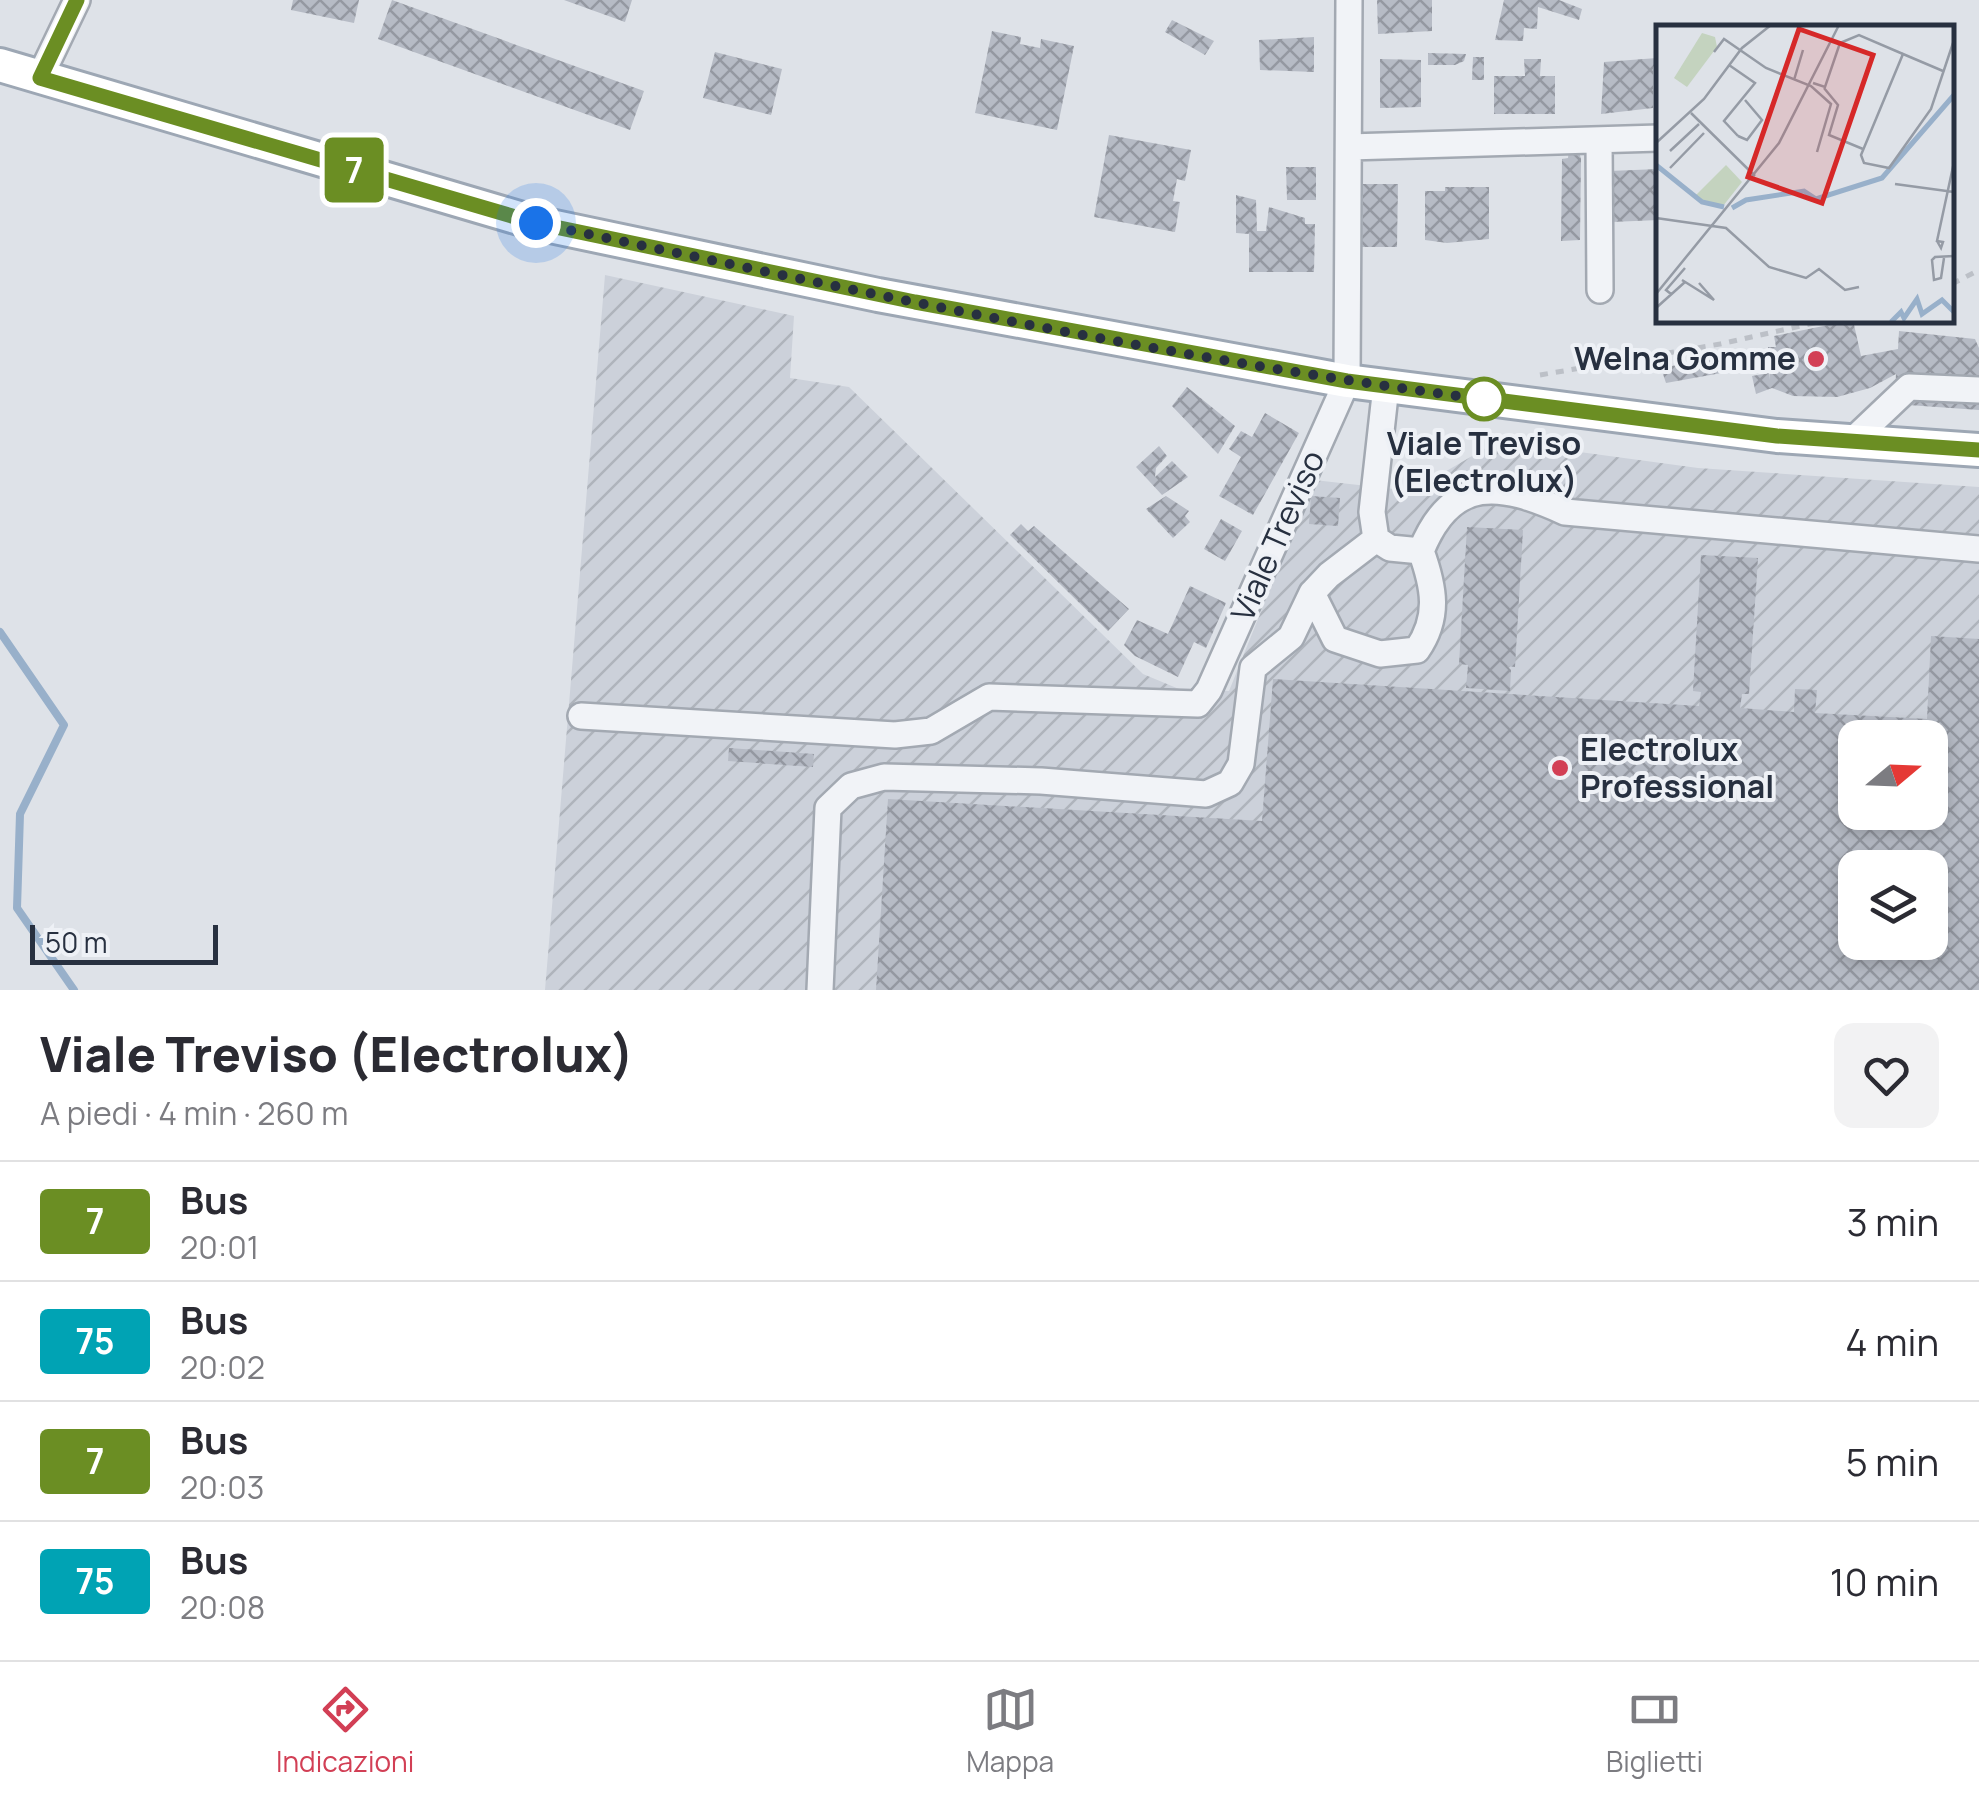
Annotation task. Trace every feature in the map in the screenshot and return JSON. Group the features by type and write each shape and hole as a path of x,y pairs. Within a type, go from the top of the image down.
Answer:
{"main road":[{"path":"0,65 536,223 915,302 1347,381 1852,441 1979,450"}],"street":[{"path":"40,78 77,0"},
{"path":"1347,381 1348,0"},
{"path":"1348,148 1656,138"},
{"path":"1599,140 1600,290"},
{"name":"Viale Treviso","path":"581,716 895,736 930,731 989,697 1177,707 1198,704 1208,690 1347,381"},
{"path":"1386,386 1372,512 1376,539 1390,548 1421,551"},
{"path":"1852,441 1908,388 1979,390"},
{"path":"1312,593 1335,639 1380,654 1417,650 1431,630 1434,588 1421,551 1431,526 1459,501 1497,488 1524,494 1564,512 1979,550"},
{"path":"820,990 828,808 840,794 884,777 1041,781 1206,794 1230,783 1241,764 1253,668 1290,637 1312,593 1376,539"}],"path":[{"path":"1954,283 1979,270"},
{"path":"1518,403 1529,377 1720,344 1818,322"}],"shaded area":[{"path":"605,275 794,316 790,378 849,387 1143,674 1179,689 1229,691 1314,480 1412,491 1498,441 1698,468 1979,487 1979,990 545,990"}],"building":[{"path":"293,0 359,0 354,23 291,10"},
{"path":"392,0 644,91 630,130 378,39"},
{"path":"564,0 632,0 625,22"},
{"path":"1377,0 1432,0 1432,31 1378,34"},
{"path":"1504,0 1559,0 1582,9 1579,20 1538,7 1537,29 1524,28 1523,41 1495,40"},
{"path":"1172,20 1214,41 1205,55 1165,32"},
{"path":"992,31 1021,37 1020,44 1040,48 1041,39 1074,46 1057,130 975,113"},
{"path":"1314,37 1314,72 1260,70 1259,40"},
{"path":"715,52 782,69 771,115 703,98"},
{"path":"1428,53 1466,54 1464,61 1455,65 1428,65"},
{"path":"1473,57 1484,57 1484,80 1472,80"},
{"path":"1656,58 1653,108 1601,114 1604,62"},
{"path":"1380,59 1421,60 1421,107 1380,108"},
{"path":"1524,59 1541,59 1540,76 1555,76 1555,114 1494,114 1494,76 1525,76"},
{"path":"1109,135 1191,150 1185,181 1177,179 1173,201 1180,202 1175,232 1094,217"},
{"path":"1569,148 1578,148 1581,159 1580,240 1561,241 1562,159 1568,158"},
{"path":"1286,167 1316,167 1316,200 1287,200"},
{"path":"1656,169 1656,220 1611,222 1609,171"},
{"path":"1363,184 1398,184 1397,247 1362,247"},
{"path":"1445,187 1489,187 1489,239 1447,243 1425,240 1425,191 1445,191"},
{"path":"1236,195 1256,200 1257,231 1266,231 1269,207 1305,218 1305,224 1315,224 1314,272 1249,272 1249,234 1236,233"},
{"path":"1853,322 1861,356 1898,349 1899,331 1975,339 1979,348 1979,410 1894,404 1896,374 1870,388 1837,397 1793,396 1772,388 1756,394 1752,376 1769,373 1770,380 1768,347 1776,347 1774,336"},
{"path":"1735,354 1738,370 1666,383 1661,368"},
{"path":"1187,387 1235,426 1218,454 1172,406"},
{"path":"1265,413 1299,433 1253,515 1219,496 1241,457 1229,449 1241,431 1252,437"},
{"path":"1159,446 1167,456 1156,468 1155,477 1172,461 1188,477 1162,495 1136,467"},
{"path":"1166,496 1189,511 1185,516 1190,522 1173,538 1146,509"},
{"path":"1311,496 1340,498 1338,526 1309,524"},
{"path":"1221,519 1242,531 1225,561 1204,549"},
{"path":"1021,524 1028,531 1034,526 1129,609 1108,631 1010,535"},
{"path":"1467,527 1523,530 1515,667 1507,666 1511,670 1510,691 1466,688 1468,665 1459,664"},
{"name":"Electrolux Professional","path":"1701,555 1758,558 1749,694 1742,694 1740,708 1794,712 1795,689 1817,690 1815,713 1927,719 1931,636 1979,639 1979,990 876,990 888,799 1262,821 1273,679 1699,706 1701,692 1693,691"},
{"path":"1190,586 1226,603 1206,648 1194,642 1178,677 1135,656 1124,645 1137,620 1168,634"},
{"path":"729,748 814,754 813,767 728,761"}],"waterway":[{"path":"0,632 64,725 20,814 17,908 74,990"}],"bus line":[{"name":"7","path":"77,0 40,78 536,223 915,302 1347,381 1777,436 1979,450"}],"place":[{"name":"Welna Gomme","path":"1816,359"},
{"name":"Viale Treviso (Electrolux)","path":"1484,399"},
{"name":"Electrolux Professional","path":"1560,768"}],"route":[{"path":"536,223 1139,345 1347,381 1489,400 1484,399"}]}
